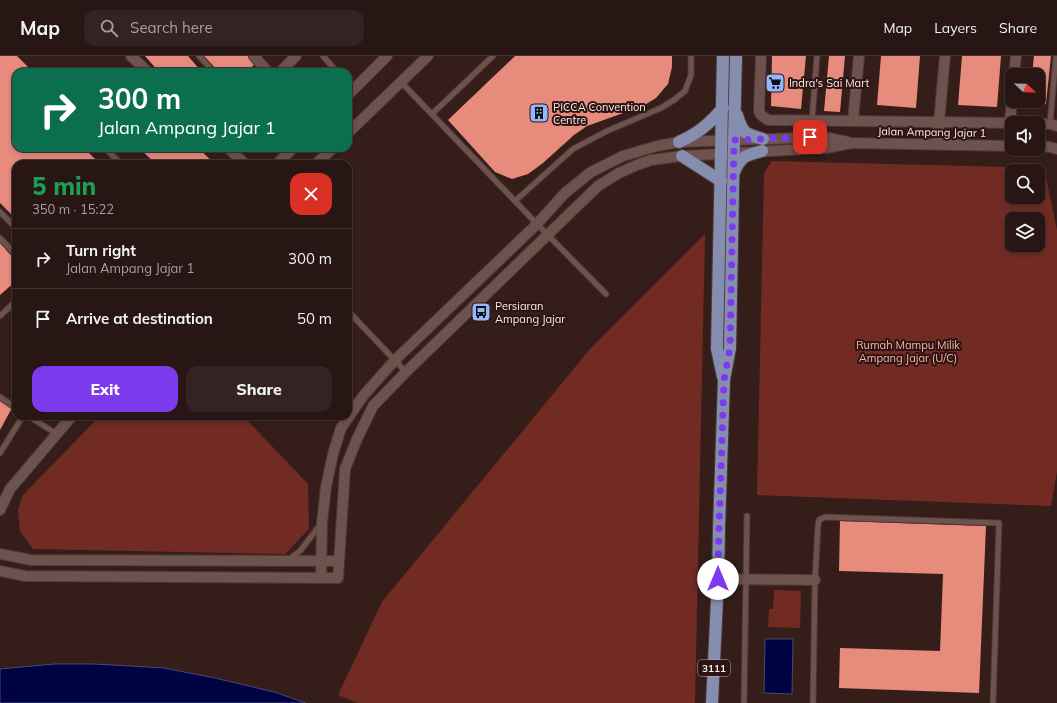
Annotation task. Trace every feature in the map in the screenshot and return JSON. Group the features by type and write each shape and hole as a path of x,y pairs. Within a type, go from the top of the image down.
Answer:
{"main road":[{"path":"723,56 729,107 742,130 763,145 738,162 733,173"},
{"name":"3111","path":"712,703 718,579 724,380 730,348 733,173 728,147 729,107 736,56"},
{"path":"679,142 695,134 729,107"},
{"path":"724,380 717,349 721,181 728,147"},
{"path":"682,156 721,181"}],"street":[{"path":"131,56 144,68"},
{"path":"254,56 264,68"},
{"path":"284,68 296,56"},
{"path":"352,87 387,56"},
{"path":"352,129 428,56"},
{"path":"761,56 759,111 761,115 768,120 1005,123"},
{"path":"853,121 859,56"},
{"path":"937,144 945,56"},
{"path":"1015,68 1016,56"},
{"path":"352,412 363,396 395,360 537,224 565,194 591,172 623,156 657,146 679,142 728,147"},
{"name":"Jalan Ampang Jajar 1","path":"728,147 763,145 826,148 852,143 1005,146"},
{"path":"0,571 25,576 338,578 345,469 357,438 373,406 406,372 598,186 619,173 651,160 682,156 728,147"},
{"path":"1045,147 1057,149"},
{"path":"232,152 241,160"},
{"path":"281,160 289,152"},
{"path":"320,160 329,152"},
{"path":"0,510 10,489 69,420"},
{"path":"321,578 322,522 326,487 333,454 341,428 346,420"},
{"path":"0,554 30,560 338,561"},
{"path":"718,579 815,580"}],"lane":[{"path":"199,56 210,68"},
{"path":"323,56 334,68"},
{"path":"432,114 493,56"},
{"path":"515,201 573,149 607,131 661,108 685,91 691,75 691,56"},
{"path":"812,120 817,56"},
{"path":"1054,125 1056,56"},
{"path":"401,82 606,294"},
{"path":"109,152 117,160"},
{"path":"0,212 12,224"},
{"path":"0,238 12,251"},
{"path":"0,316 12,305"},
{"path":"352,314 406,372"},
{"path":"0,397 12,405"},
{"path":"0,453 21,420"},
{"path":"34,420 57,434"},
{"path":"744,703 747,516"},
{"path":"813,703 815,580 818,526 819,520 825,517 999,523 994,703"},
{"path":"286,562 300,551 322,522"}],"green space":[{"name":"Rumah Mampu Milik Ampang Jajar (U/C)","path":"772,161 1005,167 1005,204 1045,204 1045,173 1057,230 1057,471 1051,506 757,495 764,173"},
{"path":"705,234 695,703 358,703 338,695 382,602 590,349"},
{"path":"96,420 247,420 308,484 309,529 285,554 33,549 20,531 18,511 22,496"},
{"path":"774,590 801,591 800,628 768,627 769,609 773,609"}],"shaded area":[{"path":"765,639 793,639 792,694 764,693"},
{"path":"55,664 94,664 164,668 274,692 306,703 0,703 0,669"}],"building":[{"path":"0,56 17,56 29,68 12,68 12,152 88,152 96,160 12,160 12,215 0,203"},
{"path":"145,56 188,56 198,68 156,68"},
{"path":"204,56 248,56 255,64 250,68 215,68"},
{"name":"PICCA Convention Centre","path":"515,56 672,56 672,67 668,84 656,98 643,106 587,126 574,135 543,163 528,174 512,179 495,172 448,120"},
{"path":"772,56 806,56 801,109 771,106"},
{"path":"829,56 845,56 840,112 824,111"},
{"path":"881,56 920,56 916,108 877,105"},
{"path":"962,56 1001,56 997,107 958,105"},
{"path":"1034,56 1051,56 1046,104 1045,68 1033,68"},
{"path":"143,152 202,152 211,160 152,160"},
{"path":"0,243 12,256 12,284 0,295"},
{"path":"0,401 12,408 0,430"},
{"path":"840,521 986,526 979,693 839,688 840,648 940,651 943,574 839,571"}],"place":[{"name":"Indra's Sai Mart","path":"775,83"},
{"name":"PICCA Convention Centre","path":"539,113"},
{"name":"Persiaran Ampang Jajar","path":"481,312"}],"route":[{"path":"718,579 724,380 730,348 734,140 810,137"}]}
